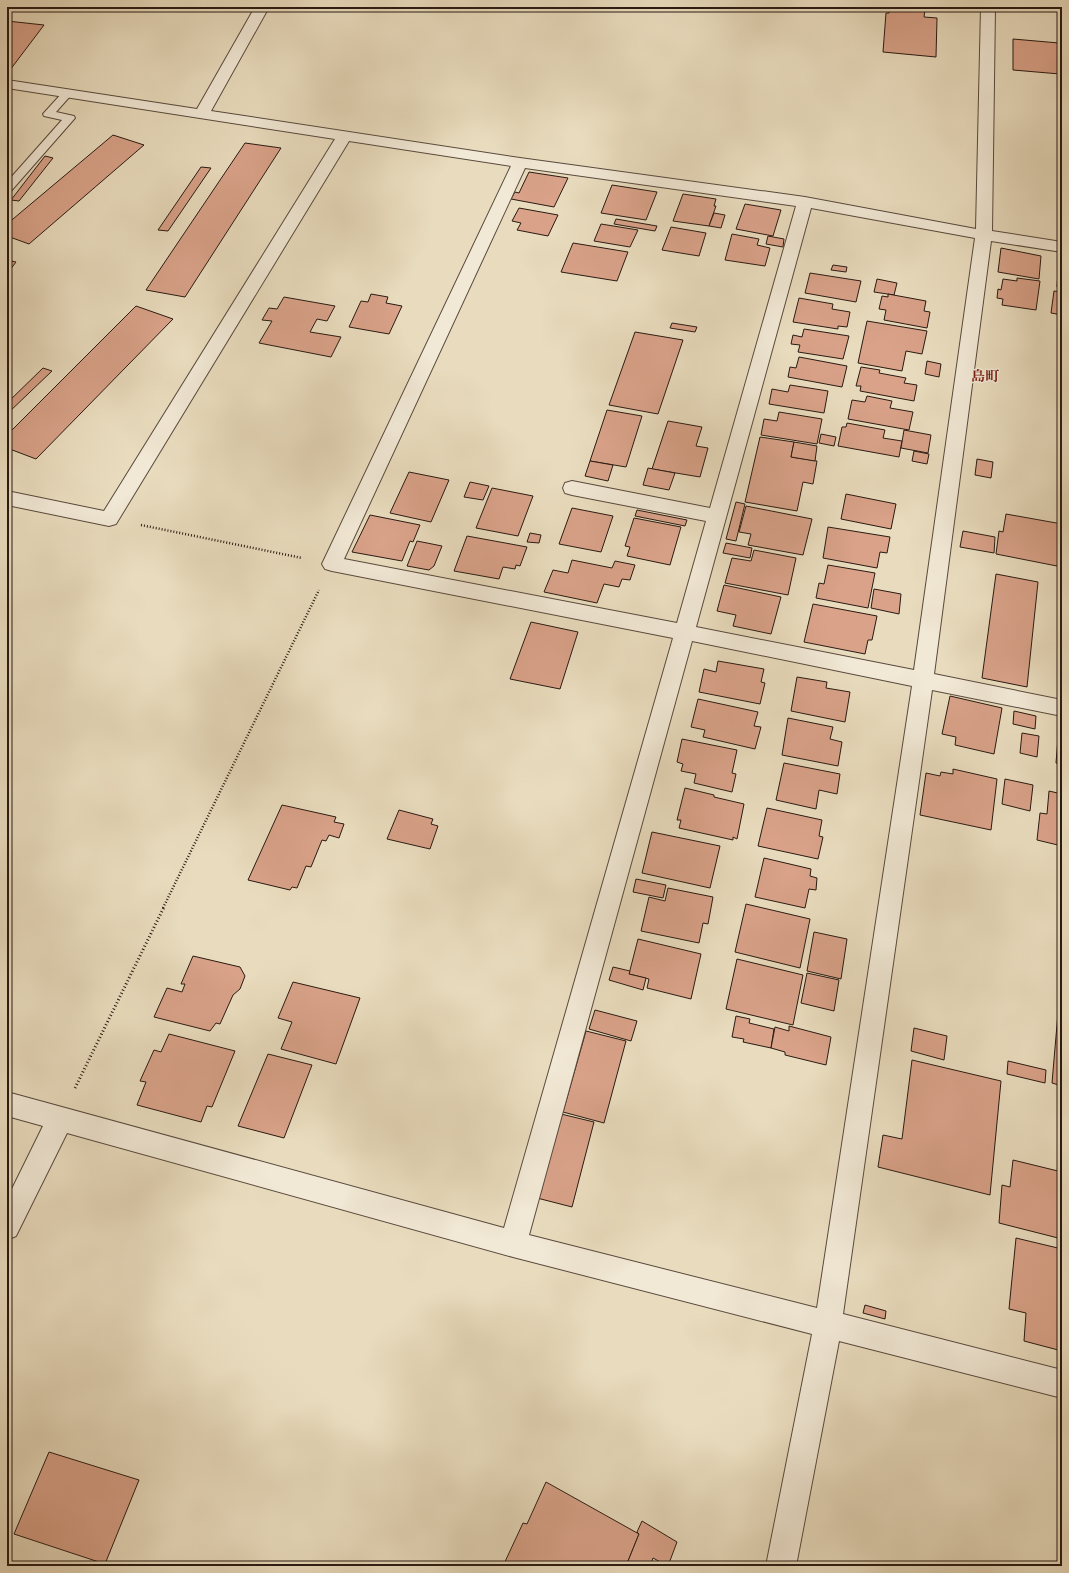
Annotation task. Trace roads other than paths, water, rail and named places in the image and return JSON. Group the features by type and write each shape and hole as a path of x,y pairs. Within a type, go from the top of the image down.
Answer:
{"street":[{"path":"202,114 262,7"},
{"path":"781,1566 828,1324 923,682 984,235 988,7"},
{"path":"7,84 520,163 805,202 984,235 1062,247"},
{"path":"7,498 109,518 345,136"},
{"path":"520,163 332,564 684,632 923,682 1062,708"},
{"path":"513,1244 805,202"},
{"path":"572,488 717,516"},
{"path":"7,1104 513,1244 1062,1384"},
{"path":"7,1227 60,1119"}],"lane":[{"path":"7,189 70,118 48,114 67,94"}],"district":[{"name":"島町","path":"985,376"}]}
